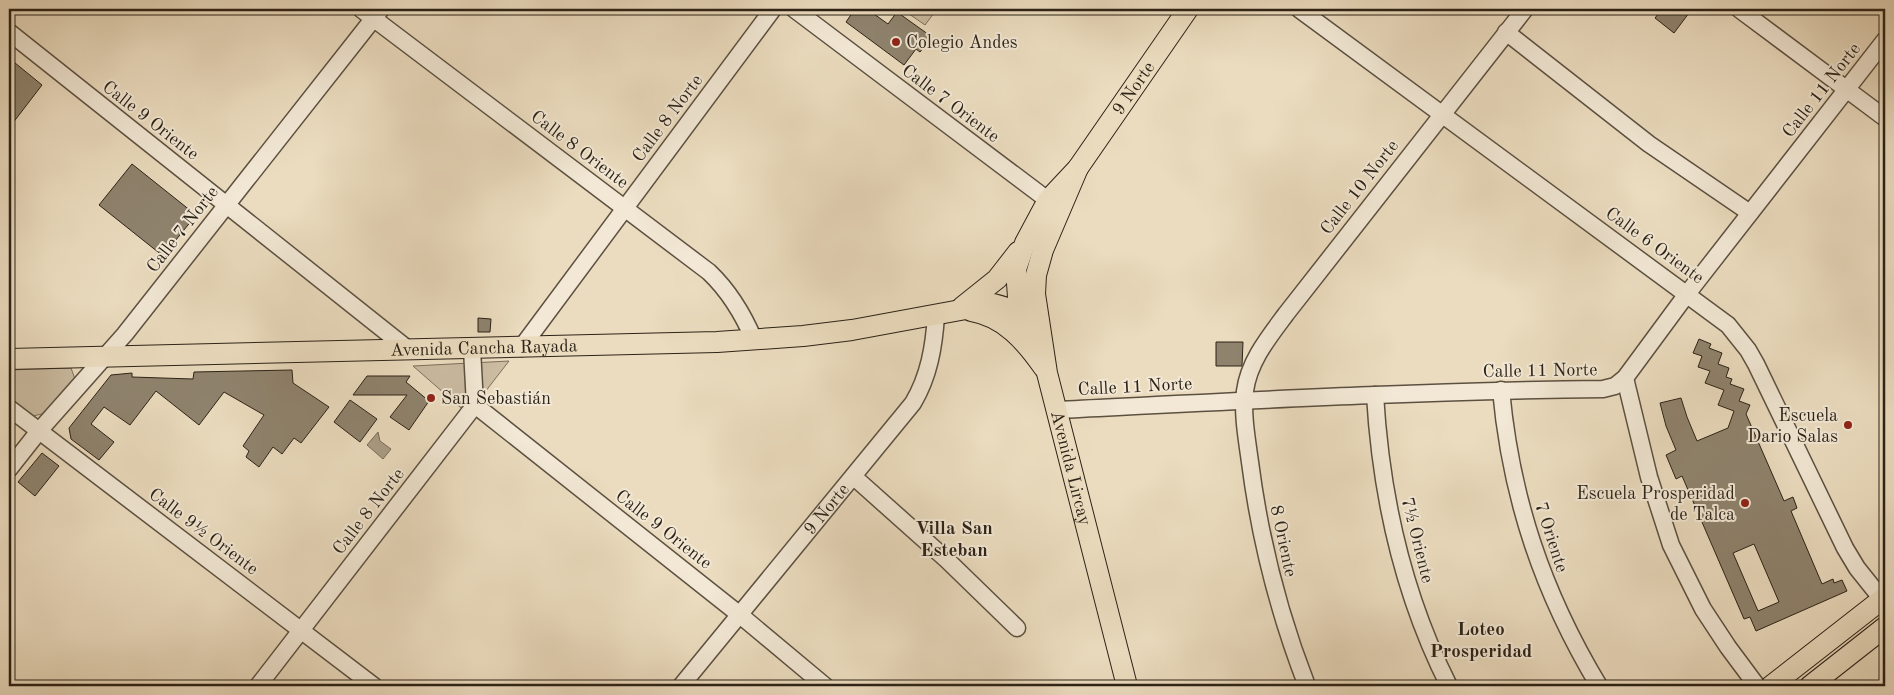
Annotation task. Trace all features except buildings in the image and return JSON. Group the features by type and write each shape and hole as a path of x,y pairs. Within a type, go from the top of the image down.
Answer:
{"main road":[{"name":"9 Norte","path":"1034,246 1054,205 1078,168 1188,9"},
{"path":"1022,314 1016,280 1019,257 1034,246"},
{"path":"957,311 984,291 1006,269 1034,246"},
{"name":"Avenida Lircay","path":"1034,246 1036,343 1047,373 1057,410 1127,686"},
{"path":"981,306 1016,280"},
{"name":"Avenida Cancha Rayada","path":"9,359 521,348 754,340 852,330 993,304 1022,314 1038,330 1036,343 992,317 968,311 957,311"},
{"path":"1771,686 1884,600"},
{"path":"1810,686 1885,626"}],"street":[{"name":"Calle 8 Norte","path":"521,348 774,9"},
{"name":"Calle 7 Oriente","path":"794,9 1054,205"},
{"name":"Calle 6 Oriente","path":"1299,9 1728,325 1748,350 1845,548 1857,568 1884,600"},
{"name":"Calle 10 Norte","path":"1244,400 1251,370 1271,334 1441,114 1525,9"},
{"path":"1739,9 1885,118"},
{"name":"Calle 8 Oriente","path":"371,12 720,282 737,305 754,340"},
{"name":"Calle 7 Norte","path":"9,469 39,431 125,334 226,205 371,12"},
{"name":"Calle 9 Oriente","path":"9,32 409,350"},
{"path":"1506,32 1649,144 1750,213"},
{"name":"Calle 11 Norte","path":"1057,410 1244,400 1501,390 1603,389 1615,386 1625,378 1687,294 1885,40"},
{"name":"9 Norte","path":"681,686 906,414 920,392 931,358 936,315"},
{"path":"472,349 475,405"},
{"path":"1625,378 1648,477 1671,545 1691,588 1707,616 1728,648 1757,686"},
{"name":"7 Oriente","path":"1501,390 1510,461 1522,514 1556,606 1570,636 1599,686"},
{"name":"7½ Oriente","path":"1375,395 1382,472 1397,545 1416,610 1449,686"},
{"name":"8 Oriente","path":"1244,400 1253,489 1265,553 1284,622 1307,686"},
{"name":"Calle 8 Norte","path":"258,686 475,405"},
{"name":"Calle 9 Oriente","path":"475,405 740,615 825,686"},
{"name":"Calle 9½ Oriente","path":"9,408 374,686"},
{"path":"854,477 934,549 1017,628"}],"shaded area":[{"path":"902,9 937,9 925,25"},
{"path":"509,361 468,414 413,366"},
{"path":"71,368 75,379 42,414 33,416 9,399 9,370"},
{"path":"378,432 380,441 391,449 383,459 367,445"}],"place":[{"name":"Colegio Andes","path":"896,42"},
{"name":"San Sebastián","path":"431,398"},
{"name":"Escuela Dario Salas","path":"1848,425"},
{"name":"Escuela Prosperidad de Talca","path":"1745,503"}],"district":[{"name":"Villa San Esteban","path":"954,538"},
{"name":"Loteo Prosperidad","path":"1481,639"}]}
